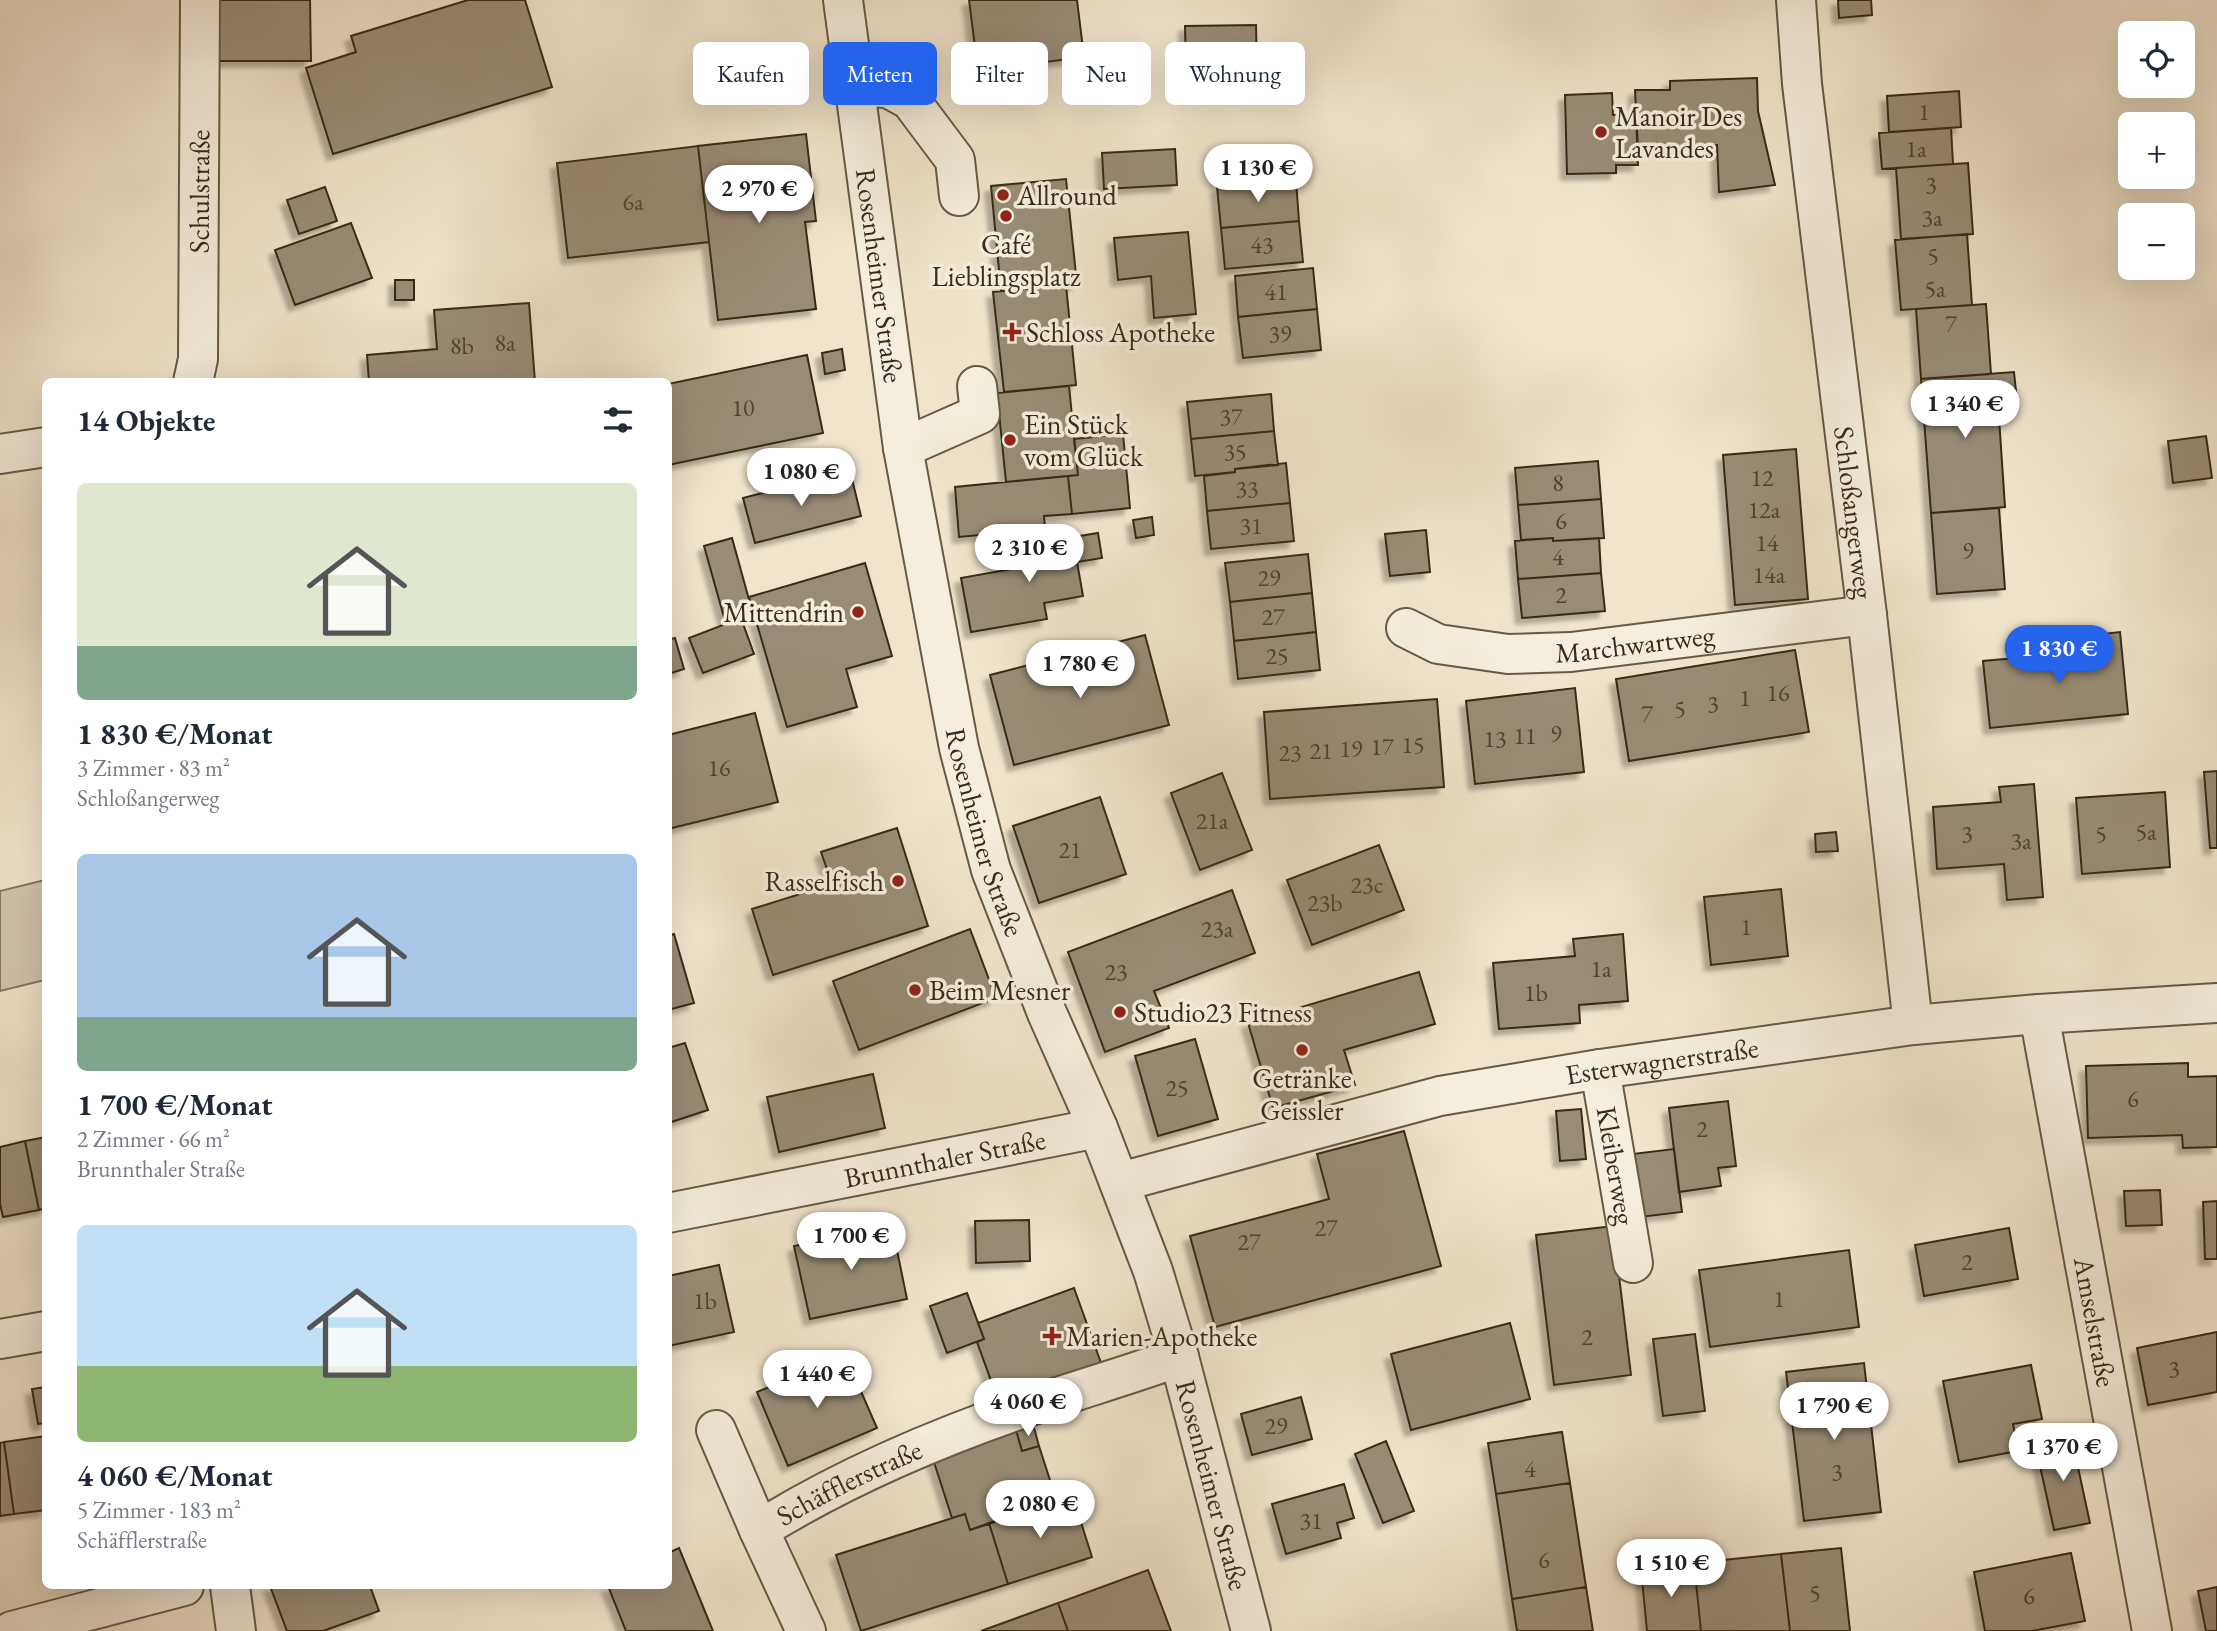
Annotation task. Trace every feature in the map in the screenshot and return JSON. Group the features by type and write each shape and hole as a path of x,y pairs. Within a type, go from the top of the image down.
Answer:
{"street":[{"name":"Schulstraße","path":"194,378 198,359 200,0"},
{"name":"Rosenheimer Straße","path":"843,0 849,42"},
{"name":"Schloßangerweg","path":"1796,0 1802,84 1867,615 1913,1025"},
{"name":"Rosenheimer Straße","path":"857,105 903,448 959,748 991,870 1047,1013 1120,1182 1153,1271 1179,1357 1251,1631"},
{"path":"914,105 955,160 958,187"},
{"path":"903,448 980,414 977,386"},
{"path":"0,454 42,448"},
{"name":"Marchwartweg","path":"1406,628 1438,644 1508,654 1571,652 1867,615"},
{"name":"Esterwagnerstraße","path":"1120,1182 1440,1096 1600,1069 1913,1025 2217,1003"},
{"name":"Amselstraße","path":"2039,1014 2152,1631"},
{"name":"Kleiberweg","path":"1600,1069 1633,1263"},
{"name":"Brunnthaler Straße","path":"672,1212 1098,1128"},
{"path":"0,1339 42,1332"},
{"name":"Schäfflerstraße","path":"759,1530 803,1503 927,1444 1179,1357"},
{"name":"Schäfflerstraße","path":"716,1430 806,1631"},
{"path":"12,1631 173,1589"},
{"path":"230,1589 236,1631"}],"shaded area":[{"path":"42,881 42,981 0,991 0,891"}],"building":[{"path":"206,0 310,0 311,61 206,61"},
{"path":"468,0 525,0 552,87 333,154 306,68 356,52 351,36"},
{"path":"969,0 1077,0 1082,42 1062,42 1062,60 1048,62 1048,42 974,42"},
{"path":"1838,0 1871,0 1872,15 1839,18"},
{"path":"1256,25 1256,42 1185,42 1185,26"},
{"path":"1757,78 1758,111 1775,185 1719,192 1717,145 1638,149 1635,90 1670,90 1670,81"},
{"path":"1959,91 1961,127 1889,132 1887,96"},
{"name":"Manoir Des Lavandes","path":"1612,93 1613,115 1636,114 1638,165 1616,165 1616,173 1567,174 1565,95"},
{"path":"1951,128 1953,164 1882,169 1879,133"},
{"path":"806,134 816,221 805,222 816,309 718,320 698,146"},
{"path":"698,146 709,242 568,258 557,163"},
{"path":"1175,149 1177,185 1104,189 1102,153"},
{"path":"1968,163 1973,234 1901,239 1896,168"},
{"path":"1066,179 1077,284 1001,291 991,186"},
{"path":"1296,180 1299,221 1221,228 1217,187"},
{"path":"325,187 337,221 299,234 287,200"},
{"path":"1299,221 1303,262 1225,269 1221,228"},
{"path":"351,223 372,278 295,305 275,250"},
{"path":"1188,232 1196,314 1154,318 1151,276 1118,280 1114,238"},
{"path":"1967,234 1972,305 1901,310 1895,240"},
{"path":"1313,268 1317,309 1238,317 1235,276"},
{"path":"395,280 414,280 414,300 395,300"},
{"path":"1066,285 1076,385 1004,392 993,292"},
{"path":"529,303 535,378 369,378 367,355 437,349 434,310"},
{"path":"1986,304 1991,374 1921,379 1916,309"},
{"path":"1317,309 1321,350 1243,358 1238,317"},
{"path":"842,349 845,370 825,374 822,353"},
{"path":"807,355 823,433 672,464 672,383"},
{"path":"2014,372 2017,401 1998,403 2005,507 1931,513 1921,379"},
{"path":"1069,386 1078,475 1006,482 997,393"},
{"path":"1271,394 1274,431 1191,439 1187,402"},
{"path":"1274,431 1278,465 1195,476 1191,439"},
{"path":"1123,434 1130,508 1072,514 1068,476 1078,475 1074,439"},
{"path":"2206,436 2212,478 2173,483 2168,441"},
{"path":"1796,449 1808,599 1735,605 1723,455"},
{"path":"1598,461 1601,499 1518,505 1515,468"},
{"path":"1286,463 1290,503 1207,511 1204,476"},
{"path":"837,474 839,483 852,479 861,516 755,543 743,498"},
{"path":"1068,476 1072,514 1044,516 1045,529 959,537 955,487"},
{"path":"1601,499 1604,538 1521,540 1518,505"},
{"path":"1290,503 1294,541 1211,549 1207,511"},
{"path":"1999,508 2005,589 1937,594 1931,513"},
{"path":"1152,517 1154,535 1136,538 1133,520"},
{"path":"1426,530 1430,572 1390,576 1385,534"},
{"path":"1098,533 1102,558 1077,562 1083,596 1044,603 1047,619 971,632 961,578 1034,565 1031,544"},
{"path":"732,538 753,614 725,621 704,546"},
{"path":"1553,538 1553,541 1599,538 1601,573 1518,579 1515,541"},
{"path":"1308,554 1312,593 1230,602 1225,563"},
{"path":"865,563 892,656 846,669 857,707 787,727 749,597"},
{"path":"1601,573 1605,611 1522,618 1518,579"},
{"path":"1312,593 1316,632 1234,641 1230,602"},
{"path":"741,618 754,654 703,673 689,638"},
{"path":"1316,632 1320,670 1238,679 1234,641"},
{"path":"2120,632 2128,714 1990,728 1983,661 2051,655 2052,667 2072,665 2069,638"},
{"path":"1145,635 1169,725 1014,765 990,675"},
{"path":"675,638 684,669 672,673 672,639"},
{"path":"1795,650 1809,732 1629,761 1616,679"},
{"path":"1575,688 1584,772 1475,784 1466,701"},
{"path":"1437,699 1444,787 1270,799 1264,712"},
{"path":"755,713 778,802 672,828 672,734"},
{"path":"2217,771 2217,848 2210,848 2204,772"},
{"path":"1222,773 1252,850 1200,870 1171,793"},
{"path":"2034,784 2043,897 2007,900 2004,864 1937,869 1933,807 2001,802 1999,787"},
{"path":"2165,792 2170,867 2082,874 2076,798"},
{"path":"1100,797 1126,874 1039,903 1013,826"},
{"path":"897,828 928,926 773,975 752,909 832,884 821,852"},
{"path":"1836,832 1838,851 1816,852 1815,834"},
{"path":"1379,845 1404,910 1312,945 1287,880"},
{"path":"1781,889 1788,956 1711,965 1704,897"},
{"path":"1232,890 1255,953 1154,991 1169,1028 1105,1052 1068,952"},
{"name":"Beim Mesner","path":"970,929 996,998 859,1050 833,981"},
{"path":"674,934 694,1003 672,1009"},
{"path":"1623,934 1628,1001 1579,1005 1580,1023 1499,1029 1493,963 1575,956 1573,939"},
{"path":"1419,972 1435,1024 1344,1050 1355,1085 1273,1108 1248,1023"},
{"path":"1195,1039 1218,1119 1158,1136 1135,1056"},
{"path":"685,1043 708,1110 672,1122 672,1047"},
{"path":"2188,1063 2188,1077 2217,1076 2217,1147 2183,1148 2182,1135 2088,1138 2086,1066"},
{"path":"873,1074 885,1128 779,1152 767,1097"},
{"path":"1728,1101 1736,1166 1718,1168 1721,1186 1679,1192 1669,1108"},
{"path":"1581,1109 1586,1159 1560,1161 1556,1111"},
{"path":"1404,1131 1441,1266 1215,1327 1190,1236 1329,1199 1317,1154"},
{"path":"42,1138 42,1209 39,1210 25,1141"},
{"path":"25,1141 39,1210 3,1217 0,1204 0,1147"},
{"path":"1674,1149 1682,1212 1640,1217 1632,1154"},
{"path":"2160,1190 2162,1225 2126,1226 2124,1191"},
{"path":"2217,1201 2217,1259 2205,1259 2203,1202"},
{"path":"1029,1220 1030,1261 976,1263 975,1221"},
{"path":"892,1226 907,1299 810,1319 794,1246"},
{"path":"1613,1226 1631,1375 1554,1385 1536,1235"},
{"path":"2009,1228 2018,1279 1924,1296 1915,1245"},
{"path":"1849,1250 1859,1327 1710,1347 1699,1270"},
{"path":"719,1265 734,1332 672,1345 672,1275"},
{"path":"1074,1288 1101,1363 998,1400 977,1342 984,1339 978,1323"},
{"path":"967,1293 984,1339 947,1353 930,1306"},
{"path":"1510,1323 1530,1399 1411,1430 1391,1354"},
{"path":"2217,1332 2217,1392 2148,1405 2137,1348"},
{"path":"1695,1334 1705,1411 1663,1416 1653,1339"},
{"path":"845,1355 877,1428 788,1466 757,1392"},
{"path":"1864,1363 1881,1512 1804,1521 1786,1372"},
{"path":"2031,1365 2042,1419 2013,1424 2018,1451 1959,1462 1943,1381"},
{"path":"42,1388 42,1424 38,1424 32,1389"},
{"path":"1301,1397 1312,1439 1252,1455 1241,1414"},
{"path":"1033,1424 1039,1446 1022,1451 1016,1430"},
{"path":"1016,1430 1022,1451 1039,1446 1057,1502 970,1530 965,1514 952,1518 932,1456"},
{"path":"1562,1432 1570,1483 1496,1494 1488,1443"},
{"path":"2071,1435 2090,1523 2054,1530 2035,1443"},
{"path":"42,1437 42,1510 14,1514 4,1442"},
{"path":"1386,1441 1414,1511 1383,1523 1355,1454"},
{"path":"4,1442 14,1514 0,1516 0,1443"},
{"path":"1570,1483 1586,1587 1512,1599 1496,1494"},
{"path":"1344,1484 1354,1518 1337,1523 1341,1538 1286,1554 1272,1504"},
{"path":"1073,1497 1092,1557 1008,1584 989,1523"},
{"path":"965,1514 970,1530 989,1523 1008,1584 861,1631 836,1555"},
{"path":"679,1548 713,1631 626,1631 609,1589 672,1589 672,1551"},
{"path":"1841,1548 1850,1631 1790,1631 1781,1554"},
{"path":"2071,1553 2085,1621 2032,1631 1985,1631 1974,1572"},
{"path":"1781,1554 1790,1631 1701,1631 1694,1563"},
{"path":"1694,1563 1701,1631 1647,1631 1641,1569"},
{"path":"1148,1570 1171,1631 1068,1631 1058,1603"},
{"path":"1586,1587 1593,1631 1517,1631 1512,1599"},
{"path":"2217,1587 2217,1631 2206,1631 2198,1591"},
{"path":"271,1589 371,1589 379,1611 323,1631 287,1631"},
{"path":"1058,1603 1068,1631 981,1631"}],"place":[{"name":"Manoir Des Lavandes","path":"1601,132"},
{"name":"Allround","path":"1003,195"},
{"name":"Café Lieblingsplatz","path":"1006,216"},
{"name":"Schloss Apotheke","path":"1012,332"},
{"name":"Ein Stück vom Glück","path":"1010,440"},
{"name":"Mittendrin","path":"858,612"},
{"name":"Rasselfisch","path":"898,881"},
{"name":"Beim Mesner","path":"915,990"},
{"name":"Studio23 Fitness","path":"1120,1012"},
{"name":"Getränke Geissler","path":"1302,1050"},
{"name":"Marien-Apotheke","path":"1052,1336"}]}
